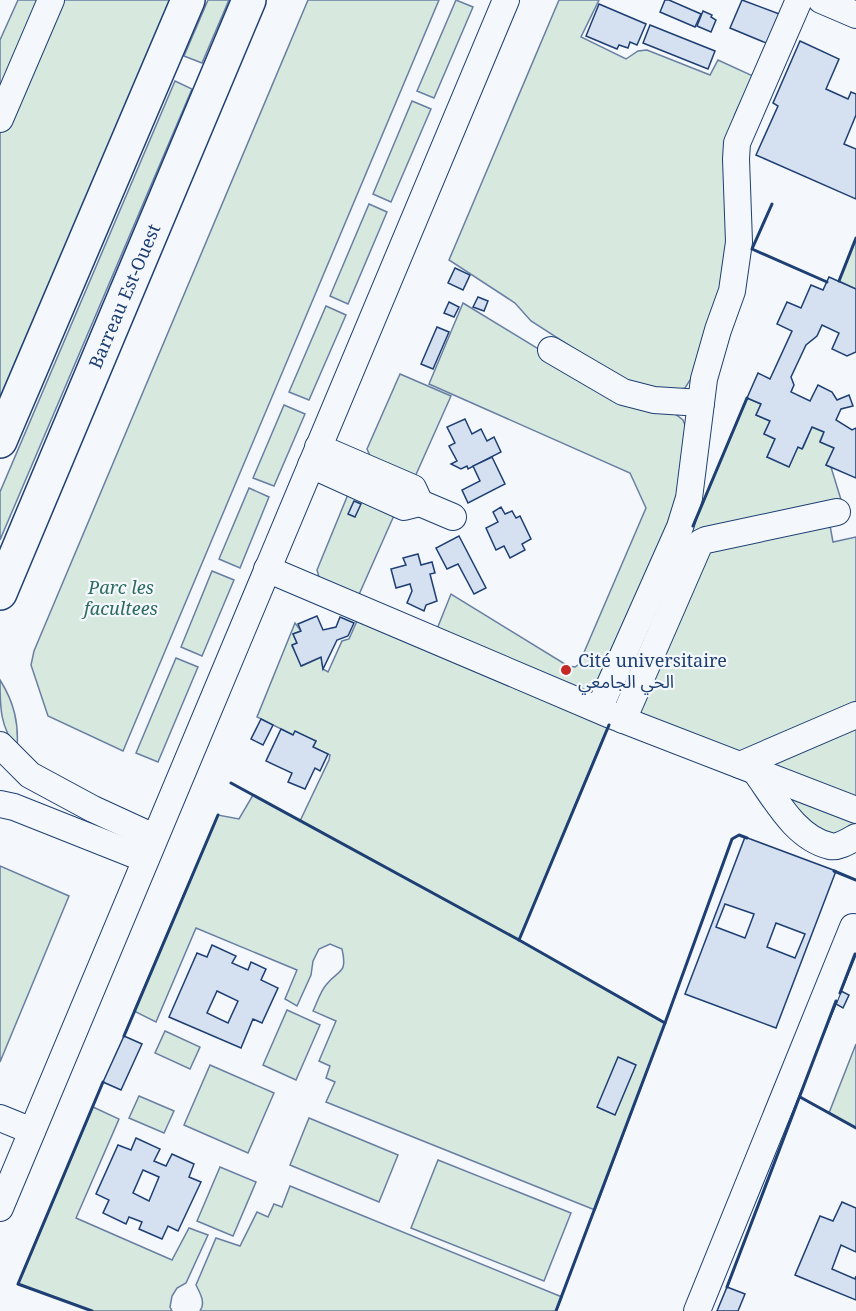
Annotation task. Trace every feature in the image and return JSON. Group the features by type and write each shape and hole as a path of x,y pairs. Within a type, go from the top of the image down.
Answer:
{"main road":[{"path":"0,441 188,0"},
{"name":"Barreau Est-Ouest","path":"0,593 249,0"}],"street":[{"path":"0,101 43,0"},
{"path":"0,119 51,0"},
{"path":"0,1208 506,0"},
{"path":"598,709 680,527 689,498 704,379 732,291 739,242 737,143 799,0"},
{"path":"821,0 856,15"},
{"path":"551,350 623,392 654,400 701,403"},
{"path":"315,456 404,507 420,502 453,517"},
{"path":"623,720 700,543 837,512"},
{"path":"267,569 623,720 856,810"},
{"path":"748,768 856,715"},
{"path":"0,745 30,775 93,809 150,848"},
{"path":"748,768 792,822 809,837 832,847 856,837"},
{"path":"0,804 150,848"},
{"path":"697,1311 853,927"},
{"path":"0,1118 32,1131"}],"green space":[{"path":"18,0 170,0 0,401 0,40"},
{"path":"208,0 229,0 202,63 184,56"},
{"name":"Parc les facultees","path":"308,0 439,0 123,751 48,716 31,665 34,651"},
{"path":"456,0 473,7 434,98 417,91"},
{"path":"559,0 599,0 581,37 626,59 638,51 647,50 710,75 718,60 753,76 735,114 727,141 732,241 724,291 692,377 685,388 671,391 629,384 531,321 515,303 449,260"},
{"path":"175,81 192,89 0,540 0,492"},
{"path":"412,101 431,109 391,202 373,194"},
{"path":"369,204 387,212 348,304 330,296"},
{"path":"856,238 856,289 839,281"},
{"path":"463,303 622,400 670,410 683,420 689,435 681,497 593,694 435,634 451,594 568,666 575,667 579,664 646,508 630,473 429,384"},
{"path":"326,306 346,315 309,400 289,392"},
{"path":"400,374 451,396 414,479 372,460 367,449"},
{"path":"747,398 761,404 756,415 770,421 764,434 775,439 767,457 798,447 803,448 812,427 824,432 820,441 834,448 826,465 831,467 842,503 688,538"},
{"path":"284,405 305,414 274,486 253,478"},
{"path":"249,488 269,497 240,568 219,559"},
{"path":"349,492 396,511 357,599 321,584 317,570"},
{"path":"829,520 833,542 856,537 856,708 739,756 633,714 701,552"},
{"path":"212,571 234,580 202,656 181,647"},
{"path":"357,621 609,724 519,940 665,1023 595,1210 326,1102 335,1082 326,1078 330,1066 319,1061 336,1021 313,1011 324,988 343,968 342,949 330,944 319,949 313,961 311,975 297,1006 285,999 297,970 196,928 156,1022 134,1011 218,815 239,819 253,795 300,821 329,760 330,755 313,747 316,741 295,732 293,735 257,717 295,623 301,631 293,634 297,643 292,646 302,666 321,657 323,669 328,672 342,641 349,639"},
{"path":"176,658 198,667 158,762 136,753"},
{"path":"0,680 9,696 14,713 17,749 11,741 2,716"},
{"path":"856,723 856,802 775,771 770,760"},
{"path":"781,792 856,818 856,826 832,836 820,833"},
{"path":"0,866 69,896 0,1062"},
{"path":"287,1010 320,1025 296,1080 263,1065"},
{"path":"165,1031 200,1047 190,1069 155,1053"},
{"path":"856,1044 856,1128 829,1113"},
{"path":"210,1065 274,1093 248,1153 184,1125"},
{"path":"139,1096 174,1111 164,1133 129,1118"},
{"path":"93,1107 119,1119 76,1218 172,1260 189,1228 208,1235 186,1283 177,1288 172,1296 170,1307 172,1311 92,1311 18,1284"},
{"path":"309,1118 398,1155 379,1202 290,1165"},
{"path":"438,1160 571,1213 544,1281 411,1228"},
{"path":"220,1167 256,1182 233,1236 197,1221"},
{"path":"290,1186 562,1297 556,1311 200,1311 202,1301 196,1285 216,1238 240,1246 257,1212 268,1217 274,1204 282,1207"}],"building":[{"path":"665,0 701,14 695,27 660,12"},
{"path":"742,0 782,15 771,45 730,28"},
{"path":"599,4 646,24 637,45 630,42 628,48 619,45 617,49 586,36"},
{"path":"703,11 712,15 711,17 716,20 711,32 697,26"},
{"path":"650,25 715,51 708,69 643,43"},
{"path":"800,41 839,59 826,89 848,99 851,92 856,94 856,115 844,144 856,149 856,199 756,155 778,106 773,103"},
{"path":"455,268 470,275 463,290 448,283"},
{"path":"829,277 856,289 856,352 847,356 832,349 839,333 822,325 817,336 806,345 791,377 794,385 791,392 810,401 818,385 832,392 837,400 849,395 853,406 841,409 836,420 852,430 856,428 856,478 826,465 834,448 820,442 824,432 812,427 802,449 798,447 789,467 767,457 775,439 764,434 770,421 756,415 761,404 747,398 758,373 770,379 792,331 777,324 787,302 801,308 811,285 823,290"},
{"path":"478,297 488,301 484,311 473,307"},
{"path":"449,302 459,307 454,317 444,313"},
{"path":"437,327 449,332 433,369 421,364"},
{"path":"465,419 472,434 481,429 487,441 494,437 501,452 468,469 467,466 461,469 451,464 457,461 449,446 455,443 447,427"},
{"path":"492,457 505,484 468,503 462,490 480,481 473,466"},
{"path":"354,501 361,504 355,517 348,514"},
{"path":"501,507 505,514 512,511 516,518 520,516 531,539 522,544 525,550 510,558 504,546 496,550 486,528 498,522 493,512"},
{"path":"459,536 486,588 474,594 458,564 447,569 436,548"},
{"path":"418,554 421,565 432,562 435,573 430,574 437,601 426,605 424,611 407,603 412,591 410,584 396,588 391,569 406,565 403,558"},
{"path":"317,616 323,630 336,627 340,617 354,623 348,636 337,640 323,669 321,657 301,666 292,645 297,643 293,634 301,631 298,624"},
{"path":"261,719 273,725 263,745 251,739"},
{"path":"281,729 293,735 295,731 316,741 313,747 328,754 320,771 315,768 305,789 288,782 292,773 266,761"},
{"path":"745,837 836,871 776,1028 685,994","holes":["725,904 754,914 745,938 716,927","776,923 805,934 795,958 767,947"]},
{"path":"212,945 236,956 232,963 248,970 251,962 266,969 261,980 278,988 262,1023 253,1019 241,1048 169,1017 197,953 207,957","holes":["217,991 238,1001 228,1023 207,1013"]},
{"path":"841,991 849,995 843,1008 836,1004"},
{"path":"124,1036 142,1044 121,1090 103,1082"},
{"path":"618,1057 636,1065 615,1115 597,1107"},
{"path":"136,1138 160,1149 154,1161 166,1166 172,1154 194,1164 189,1177 201,1182 178,1231 168,1226 162,1239 139,1229 142,1222 129,1217 126,1224 103,1213 109,1200 96,1194 118,1145 131,1150","holes":["143,1170 159,1177 149,1201 133,1193"]},
{"path":"842,1202 856,1208 856,1252 841,1245 832,1269 855,1279 856,1276 856,1300 795,1275 820,1216 833,1221"},
{"path":"727,1287 745,1294 738,1311 717,1311"}],"wall":[{"path":"772,204 752,249 827,282"},
{"path":"839,281 856,238"},
{"path":"693,526 747,398"},
{"path":"519,940 609,725"},
{"path":"231,783 519,940 665,1023 556,1311"},
{"path":"124,1036 218,815"},
{"path":"665,1023 732,839 739,835 747,838"},
{"path":"834,871 856,880"},
{"path":"840,993 855,954"},
{"path":"727,1287 836,1001"},
{"path":"92,1311 18,1284 103,1082"},
{"path":"800,1097 856,1128"}],"place":[{"name":"Cité universitaire الحي الجامعي","path":"566,670"}]}
